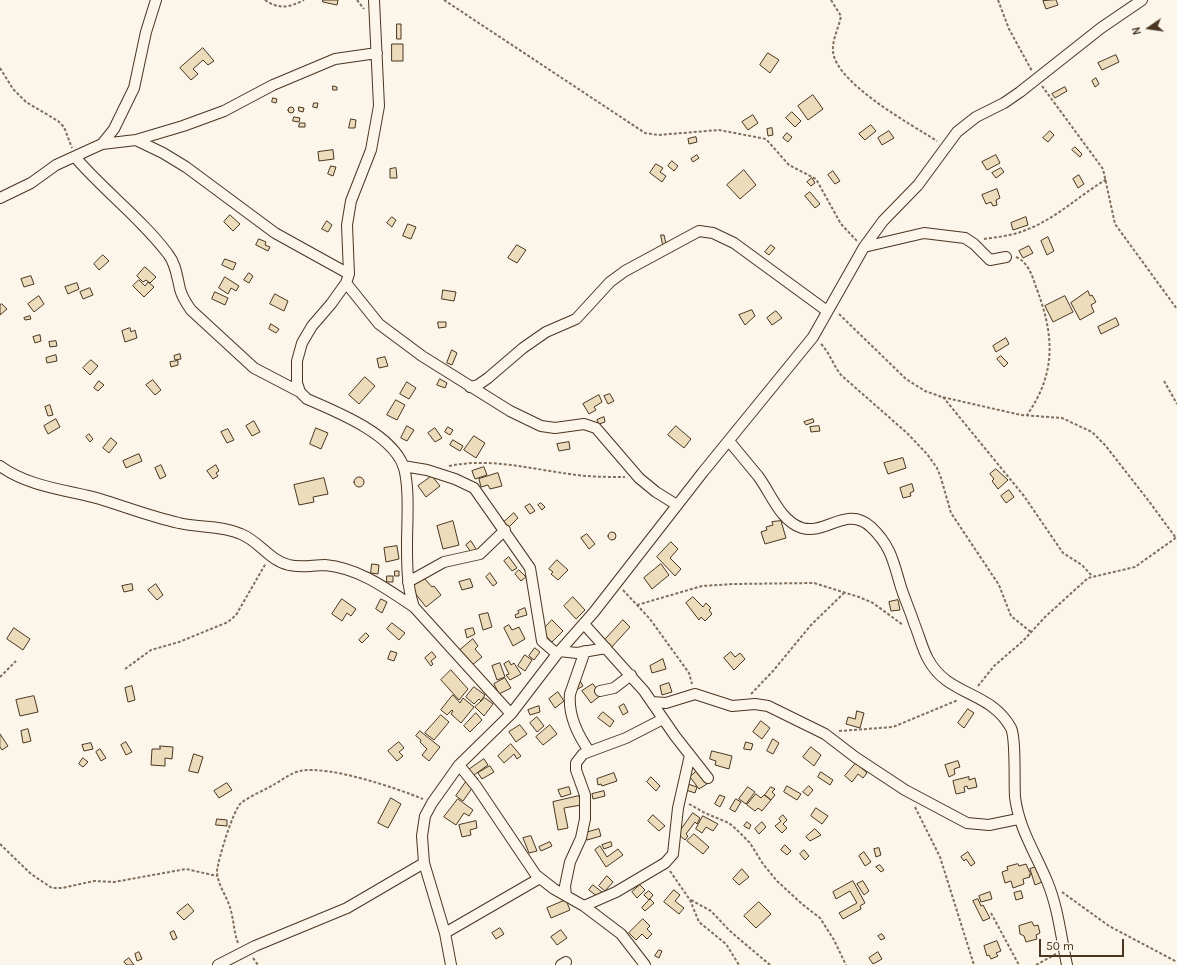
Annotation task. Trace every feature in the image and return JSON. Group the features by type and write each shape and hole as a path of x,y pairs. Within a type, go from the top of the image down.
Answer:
{"street":[{"path":"102,144 114,129 134,88 146,32 156,0"},
{"path":"300,392 297,383 297,361 302,344 312,326 331,304 347,278 347,225 351,201 371,150 379,106 374,0"},
{"path":"451,965 445,933 424,863 422,836 426,816 432,803 459,765 511,714 558,652 584,624 813,337 828,308 864,247 883,221 918,185 945,146 966,124 1004,103 1101,28 1142,0"},
{"path":"0,198 31,183 56,165 75,158 102,144 136,140 183,126 224,111 273,84 335,59 377,53"},
{"path":"136,140 163,153 186,167 275,233 347,278 379,324 422,356 470,387 510,411 541,426 555,428 584,424 596,428 639,478 677,506"},
{"path":"75,158 94,179 142,224 169,255 174,263 184,300 191,310 254,368 300,392 307,399 364,427 376,435 396,453 403,466 406,490 408,582 414,608"},
{"path":"470,387 478,385 488,378 523,348 546,332 576,319 610,282 625,271 699,231 713,233 734,243 828,308"},
{"path":"864,247 924,233 965,238 971,241 990,260 1006,257"},
{"path":"729,441 758,476 784,515 793,523 802,528 816,529 845,519 858,519 869,525 889,549 906,600 932,667 948,683 957,689 986,701 1005,720 1013,735 1013,775 1018,819 1048,881 1067,965"},
{"path":"0,466 41,485 71,491 179,524 214,527 242,534 281,563 290,566 325,565 344,568 360,574 386,587 414,608 511,714"},
{"path":"403,466 427,470 468,484 474,488 505,530 530,568 542,641 558,652 572,653 606,648"},
{"path":"408,582 444,562 480,554 505,530"},
{"path":"584,624 631,675 708,778"},
{"path":"585,651 569,701 576,731 589,751"},
{"path":"600,691 614,688 631,675"},
{"path":"652,702 673,702 695,694 738,707 755,704 768,706 825,734 855,757 905,790 967,823 989,825 1018,819"},
{"path":"566,896 570,862 581,838 585,819 585,795 576,770 576,763 583,754 626,738 663,719"},
{"path":"584,906 616,892 665,863 673,854 680,797 690,754"},
{"path":"459,765 476,786 527,862 540,878 566,896 584,906 621,934 645,965"},
{"path":"218,965 241,952 347,908 424,863"},
{"path":"445,933 540,878"}],"path":[{"path":"265,0 275,6 282,7 304,0"},
{"path":"444,0 645,133 658,135 719,130 766,139 789,165 816,179 841,224 849,235 864,247"},
{"path":"830,0 840,16 833,51 834,59 845,76 879,103 945,146"},
{"path":"998,0 1009,29 1037,79 1096,157 1107,179 1115,224 1177,309"},
{"path":"0,68 13,89 26,102 58,121 64,127 75,158"},
{"path":"971,241 1014,234 1027,230 1056,215 1088,190 1107,179"},
{"path":"1006,257 1018,258 1024,262 1030,270 1044,307 1051,338 1050,364 1038,399 1027,415"},
{"path":"825,734 846,730 893,727 971,694 994,666 1045,617 1092,576 1135,567 1176,537 1106,445 1092,432 1062,418 1020,415 942,397 925,391 906,379 828,308"},
{"path":"813,337 828,352 833,365 840,376 907,433 927,454 937,468 951,513 999,585 1011,616 1031,632"},
{"path":"1164,381 1177,404"},
{"path":"942,397 1024,496 1063,553 1082,565 1092,576"},
{"path":"446,466 473,463 498,463 577,475 639,478"},
{"path":"125,669 151,650 178,642 228,622 236,615 270,555"},
{"path":"617,583 650,618 689,673 695,694"},
{"path":"637,605 702,586 814,583 845,592 873,603 905,626"},
{"path":"738,707 773,671 811,625 845,592"},
{"path":"0,677 16,661"},
{"path":"241,952 234,930 231,911 217,876 220,856 235,812 240,804 300,771 318,771 351,776 399,790 432,803"},
{"path":"905,790 940,857 974,965"},
{"path":"680,797 704,814 724,821 736,829 750,843 763,864 777,880 802,904 820,918 834,940 846,965"},
{"path":"0,844 31,874 52,888 62,888 94,881 114,882 186,869 217,876"},
{"path":"665,863 690,900 699,922 726,944 739,965"},
{"path":"1048,881 1109,926 1177,962"},
{"path":"690,900 711,910 730,931 770,965"},
{"path":"991,913 1019,965"},
{"path":"1036,965 1064,950"}],"building":[{"path":"323,0 338,0 337,5 323,2"},
{"path":"1056,0 1058,5 1046,9 1043,1"},
{"path":"397,24 401,24 401,39 397,39"},
{"path":"392,44 403,44 403,61 392,61"},
{"path":"203,48 214,61 208,65 203,60 193,69 198,74 191,80 180,68"},
{"path":"768,53 779,60 770,73 760,65"},
{"path":"1116,55 1119,62 1102,70 1098,63"},
{"path":"1096,78 1099,84 1095,87 1092,81"},
{"path":"333,86 337,87 337,90 333,90"},
{"path":"1065,87 1067,91 1055,98 1052,94"},
{"path":"813,95 823,109 808,120 798,106"},
{"path":"273,98 277,99 276,103 272,102"},
{"path":"314,103 318,103 317,108 313,107"},
{"path":"291,107 294,110 291,113 288,110"},
{"path":"299,107 304,108 303,112 299,111"},
{"path":"792,112 801,121 795,127 786,118"},
{"path":"753,115 758,123 748,130 742,122"},
{"path":"294,117 300,118 299,122 293,121"},
{"path":"351,119 356,120 355,128 349,128"},
{"path":"300,123 305,123 305,127 299,127"},
{"path":"871,125 876,131 865,140 859,134"},
{"path":"772,128 773,135 768,136 767,129"},
{"path":"889,131 894,138 882,145 878,138"},
{"path":"1050,131 1054,135 1048,142 1043,138"},
{"path":"787,133 792,137 788,142 783,138"},
{"path":"696,137 697,142 689,144 688,139"},
{"path":"1075,147 1082,154 1080,157 1072,150"},
{"path":"333,150 334,159 319,161 318,152"},
{"path":"697,155 699,158 693,162 691,159"},
{"path":"996,155 1000,163 987,170 982,162"},
{"path":"672,161 678,166 674,171 668,166"},
{"path":"656,164 663,168 660,172 666,176 662,182 650,173"},
{"path":"331,166 336,167 333,176 328,174"},
{"path":"396,168 397,178 390,178 390,169"},
{"path":"1001,168 1004,172 996,178 992,173"},
{"path":"744,170 756,185 740,199 727,185"},
{"path":"833,171 840,181 835,184 828,175"},
{"path":"1079,175 1084,184 1078,188 1073,179"},
{"path":"812,178 815,183 811,186 807,182"},
{"path":"997,189 1000,198 996,200 997,205 993,206 991,202 986,204 982,195"},
{"path":"810,192 820,204 815,208 805,196"},
{"path":"230,215 240,224 233,231 224,222"},
{"path":"392,217 396,220 392,227 387,223"},
{"path":"1026,217 1028,225 1013,230 1011,223"},
{"path":"327,221 332,225 328,232 322,229"},
{"path":"408,224 416,227 411,239 403,236"},
{"path":"661,235 664,235 666,244 663,245"},
{"path":"1048,237 1054,251 1047,255 1041,241"},
{"path":"259,239 266,242 265,245 270,247 268,251 256,245"},
{"path":"517,245 526,250 517,263 508,258"},
{"path":"771,245 775,248 769,255 765,252"},
{"path":"1029,246 1033,253 1023,258 1019,251"},
{"path":"103,255 109,261 99,270 94,264"},
{"path":"225,259 236,263 233,270 222,265"},
{"path":"145,267 156,277 150,283 146,280 143,282 137,276"},
{"path":"249,273 253,276 249,283 244,280"},
{"path":"31,276 34,284 24,287 21,279"},
{"path":"225,277 239,286 236,291 231,288 228,294 219,288"},
{"path":"139,280 145,286 148,282 154,287 144,297 133,286"},
{"path":"77,283 79,289 68,294 65,287"},
{"path":"90,288 93,295 83,299 80,292"},
{"path":"443,290 456,292 454,301 442,299"},
{"path":"1088,291 1090,296 1092,295 1096,302 1091,305 1094,312 1080,320 1071,303"},
{"path":"215,292 228,298 225,305 212,299"},
{"path":"275,294 288,301 284,311 270,304"},
{"path":"39,296 44,304 34,312 28,304"},
{"path":"1065,296 1073,312 1053,322 1045,306"},
{"path":"2,304 7,309 0,315 0,305"},
{"path":"752,310 755,316 745,325 739,315"},
{"path":"776,311 782,318 772,325 767,318"},
{"path":"30,316 31,319 25,320 24,318"},
{"path":"1116,318 1119,325 1101,334 1098,327"},
{"path":"438,322 446,322 446,327 439,328"},
{"path":"271,324 279,329 276,333 269,329"},
{"path":"130,328 131,332 135,330 137,338 125,342 122,331"},
{"path":"40,335 41,341 35,343 33,337"},
{"path":"1006,338 1009,344 996,352 993,346"},
{"path":"56,341 57,346 50,347 49,342"},
{"path":"452,350 457,353 452,365 447,363"},
{"path":"180,354 181,359 175,360 174,356"},
{"path":"56,355 57,361 47,363 46,358"},
{"path":"1001,356 1008,363 1004,367 997,359"},
{"path":"385,357 388,366 379,368 377,359"},
{"path":"91,360 98,366 90,375 83,368"},
{"path":"178,361 178,365 171,367 170,362"},
{"path":"365,377 375,386 359,404 349,395"},
{"path":"440,379 447,383 445,388 437,385"},
{"path":"153,380 161,390 155,395 146,385"},
{"path":"99,381 104,385 98,391 94,388"},
{"path":"407,382 416,388 409,399 400,394"},
{"path":"610,394 614,401 608,404 604,396"},
{"path":"599,395 602,402 594,407 596,410 589,414 583,404"},
{"path":"396,400 405,405 397,420 387,415"},
{"path":"50,405 53,415 48,416 45,407"},
{"path":"604,417 605,422 599,424 597,420"},
{"path":"56,419 60,427 48,434 44,426"},
{"path":"813,419 814,422 806,425 804,422"},
{"path":"254,421 260,432 252,436 246,426"},
{"path":"407,426 414,430 407,441 401,438"},
{"path":"676,426 691,439 684,448 668,435"},
{"path":"819,426 820,431 811,432 810,427"},
{"path":"448,427 453,430 450,435 445,432"},
{"path":"316,428 328,433 321,449 310,444"},
{"path":"435,428 442,438 435,442 428,433"},
{"path":"228,429 234,440 227,443 221,432"},
{"path":"89,434 93,439 90,442 86,437"},
{"path":"474,436 485,443 476,458 464,450"},
{"path":"111,438 117,443 109,453 103,448"},
{"path":"453,440 463,446 460,451 450,445"},
{"path":"569,442 570,449 559,451 557,444"},
{"path":"139,454 142,461 126,468 123,461"},
{"path":"903,458 906,468 888,474 884,463"},
{"path":"161,465 166,476 160,479 155,468"},
{"path":"216,465 219,471 216,473 218,476 213,479 207,471"},
{"path":"484,467 487,475 475,479 472,471"},
{"path":"996,469 1008,480 998,489 992,481 994,479 990,474"},
{"path":"498,473 502,486 490,489 488,485 481,487 479,479"},
{"path":"432,476 440,486 426,497 418,486"},
{"path":"359,477 364,482 359,487 354,482"},
{"path":"324,478 328,494 313,497 314,502 299,505 294,485"},
{"path":"912,484 914,491 910,493 911,496 903,498 900,488"},
{"path":"1009,490 1014,497 1006,503 1001,496"},
{"path":"541,503 545,507 542,510 538,505"},
{"path":"530,504 535,511 530,514 525,507"},
{"path":"514,513 518,518 509,527 504,522"},
{"path":"453,521 459,545 443,549 437,526"},
{"path":"781,521 786,538 765,544 761,532 767,530 766,527 773,525 772,522"},
{"path":"612,532 615,533 615,539 612,540 609,539 608,536 609,533"},
{"path":"587,534 595,544 589,549 581,538"},
{"path":"471,541 478,552 473,555 466,545"},
{"path":"671,542 678,549 670,558 681,569 675,576 657,557"},
{"path":"397,546 399,559 386,562 384,548"},
{"path":"509,557 517,568 512,571 504,561"},
{"path":"557,560 568,570 558,580 551,574 553,572 549,569"},
{"path":"372,564 379,565 378,574 371,573"},
{"path":"661,564 669,575 652,589 644,578"},
{"path":"519,570 526,577 521,581 515,574"},
{"path":"395,571 399,571 399,576 395,576"},
{"path":"490,573 497,583 493,586 486,577"},
{"path":"387,576 393,576 393,582 387,582"},
{"path":"424,578 432,587 434,586 441,595 426,607 411,588"},
{"path":"470,579 473,587 462,590 459,582"},
{"path":"132,584 133,590 124,592 122,586"},
{"path":"156,584 163,595 157,600 148,590"},
{"path":"573,597 585,610 576,619 564,606"},
{"path":"693,597 703,607 706,603 711,608 709,610 712,614 705,621 701,617 699,620 686,603"},
{"path":"342,599 356,609 351,616 347,613 342,621 332,614"},
{"path":"381,599 387,602 382,613 376,609"},
{"path":"898,600 900,610 891,611 889,602"},
{"path":"525,608 527,615 516,618 515,615 519,613 518,611"},
{"path":"488,613 492,627 483,630 479,615"},
{"path":"552,620 563,631 552,642 541,632"},
{"path":"623,620 630,627 610,649 603,642"},
{"path":"392,623 405,633 399,640 387,629"},
{"path":"509,625 512,630 519,627 525,639 513,646 504,628"},
{"path":"14,628 30,639 23,650 7,639"},
{"path":"473,628 475,634 467,638 465,630"},
{"path":"366,633 369,636 362,643 359,640"},
{"path":"473,639 478,646 475,649 482,657 471,666 459,651"},
{"path":"535,648 540,652 534,660 529,656"},
{"path":"391,651 397,653 394,661 388,659"},
{"path":"432,652 436,657 431,661 433,664 431,666 425,658"},
{"path":"731,652 735,657 740,653 745,659 734,670 724,658"},
{"path":"525,655 532,660 525,671 518,666"},
{"path":"663,659 666,669 652,673 650,666"},
{"path":"509,661 511,665 514,663 521,674 510,680 506,675 509,674 504,664"},
{"path":"500,663 505,677 497,680 492,666"},
{"path":"451,670 468,689 459,700 441,680"},
{"path":"505,678 511,688 499,694 494,684"},
{"path":"580,681 583,686 578,689 575,684"},
{"path":"669,683 672,692 662,695 660,686"},
{"path":"593,684 601,695 591,703 582,691"},
{"path":"132,686 135,700 128,702 125,688"},
{"path":"474,687 485,695 481,701 479,699 474,704 466,697"},
{"path":"558,692 564,701 555,708 549,699"},
{"path":"453,695 460,703 463,698 474,707 461,723 451,714 453,711 452,710 447,715 441,710"},
{"path":"34,696 38,712 20,716 16,700"},
{"path":"485,698 493,704 484,716 475,707"},
{"path":"624,704 628,712 623,715 619,707"},
{"path":"539,706 540,712 530,715 528,710"},
{"path":"968,709 974,713 964,728 958,723"},
{"path":"857,711 864,713 860,728 846,724 848,717 855,719"},
{"path":"603,712 614,721 610,727 598,718"},
{"path":"476,713 482,720 470,732 464,726"},
{"path":"441,715 449,722 434,740 425,733"},
{"path":"537,717 544,726 537,732 530,723"},
{"path":"761,721 770,728 762,739 753,732"},
{"path":"520,725 527,734 516,742 509,732"},
{"path":"550,725 557,734 543,745 536,737"},
{"path":"28,729 31,741 23,743 21,731"},
{"path":"420,731 440,747 429,761 422,755 427,749 420,742 421,740 416,736"},
{"path":"0,734 8,746 2,750 0,747"},
{"path":"773,739 779,743 773,754 767,751"},
{"path":"126,742 132,752 126,755 121,745"},
{"path":"399,742 404,748 399,752 403,756 397,761 388,751"},
{"path":"746,742 753,744 751,750 744,749"},
{"path":"91,743 93,749 84,751 82,745"},
{"path":"511,744 521,756 517,759 514,754 504,763 498,756"},
{"path":"160,746 173,747 172,759 165,758 165,766 151,765 152,749 160,749"},
{"path":"811,747 821,755 814,766 803,757"},
{"path":"100,749 106,758 101,761 96,752"},
{"path":"712,751 732,756 729,769 715,765 716,761 710,759"},
{"path":"194,754 203,757 198,773 189,771"},
{"path":"83,758 88,762 83,767 79,764"},
{"path":"484,759 488,765 474,775 478,779 474,782 467,771"},
{"path":"958,761 960,767 954,769 955,774 949,777 945,765"},
{"path":"856,763 867,773 863,778 858,774 852,782 845,776"},
{"path":"490,766 494,772 482,779 478,773"},
{"path":"697,771 707,784 699,789 690,777"},
{"path":"821,772 833,780 830,785 818,777"},
{"path":"614,773 617,781 602,786 601,784 598,785 597,779"},
{"path":"651,777 660,786 656,791 647,782"},
{"path":"969,777 969,780 975,778 977,787 968,789 967,786 964,787 965,792 956,794 953,781"},
{"path":"468,779 475,784 463,801 456,796"},
{"path":"227,783 232,790 219,798 214,791"},
{"path":"688,784 697,787 695,793 686,790"},
{"path":"787,786 801,794 797,800 784,792"},
{"path":"809,786 813,790 808,796 803,792"},
{"path":"569,787 571,794 561,797 558,790"},
{"path":"748,787 755,792 746,804 739,799"},
{"path":"771,787 775,789 772,792 775,795 771,800 765,795"},
{"path":"604,791 605,796 593,799 592,794"},
{"path":"756,794 761,798 764,795 771,800 762,811 758,808 755,811 747,805"},
{"path":"720,795 725,797 720,807 715,804"},
{"path":"579,796 581,805 564,808 568,828 558,830 553,802"},
{"path":"391,798 401,804 388,828 378,823"},
{"path":"458,799 473,810 469,816 464,813 456,825 444,817"},
{"path":"736,799 741,802 735,812 730,809"},
{"path":"816,808 828,816 822,824 811,816"},
{"path":"693,813 700,818 697,824 695,822 686,834 688,836 685,840 678,834"},
{"path":"653,815 665,826 659,831 648,821"},
{"path":"783,815 787,820 783,824 787,828 782,833 775,826 781,821 779,819"},
{"path":"703,816 718,824 713,831 706,827 702,833 696,829"},
{"path":"217,819 227,820 227,826 216,825"},
{"path":"476,821 477,828 470,830 471,835 462,837 459,825"},
{"path":"747,822 751,825 749,829 744,826"},
{"path":"762,822 766,827 759,834 755,829"},
{"path":"599,829 601,836 587,840 585,833"},
{"path":"815,829 821,835 810,841 806,837"},
{"path":"694,834 709,847 703,854 687,841"},
{"path":"531,836 537,851 529,853 523,838"},
{"path":"550,842 552,846 541,851 539,847"},
{"path":"611,842 612,846 604,849 602,845"},
{"path":"785,845 791,851 787,855 781,850"},
{"path":"600,846 607,857 618,849 623,855 606,867 595,850"},
{"path":"879,848 881,855 876,857 874,849"},
{"path":"804,850 809,856 805,860 800,854"},
{"path":"864,852 871,862 865,866 859,856"},
{"path":"968,852 975,863 971,866 966,859 964,861 961,857"},
{"path":"1018,864 1019,866 1026,864 1031,875 1029,875 1030,877 1023,879 1024,884 1013,888 1011,881 1005,883 1002,872 1008,870 1007,867"},
{"path":"880,865 884,870 881,872 876,867"},
{"path":"1036,867 1042,882 1035,885 1030,869"},
{"path":"742,869 749,877 739,885 733,879"},
{"path":"607,876 613,882 605,891 599,886"},
{"path":"853,881 865,903 860,906 861,909 843,919 839,913 857,903 850,891 836,899 833,892"},
{"path":"863,881 869,891 864,895 857,884"},
{"path":"593,885 602,892 598,897 589,890"},
{"path":"640,885 645,890 637,898 632,892"},
{"path":"674,890 680,895 675,901 684,908 679,914 664,902"},
{"path":"649,891 653,895 649,900 644,895"},
{"path":"1021,891 1023,898 1016,900 1014,893"},
{"path":"990,892 992,899 981,902 979,896"},
{"path":"650,899 654,903 645,911 642,908"},
{"path":"978,899 981,906 983,905 990,918 983,921 973,901"},
{"path":"566,900 570,910 551,918 547,908"},
{"path":"759,902 771,914 756,928 744,916"},
{"path":"188,904 194,911 184,920 177,913"},
{"path":"643,919 650,926 647,929 652,934 647,939 642,934 636,940 629,933"},
{"path":"1032,922 1034,926 1038,925 1040,933 1036,935 1037,939 1026,942 1024,936 1020,934 1019,926"},
{"path":"500,928 504,934 496,939 492,933"},
{"path":"561,930 567,938 557,945 551,937"},
{"path":"174,931 177,938 173,940 170,933"},
{"path":"882,934 885,938 881,940 878,936"},
{"path":"997,941 1001,951 996,953 998,956 991,959 989,955 987,956 984,946"},
{"path":"659,950 662,951 659,958 655,956"},
{"path":"139,952 142,959 137,961 135,954"},
{"path":"878,952 882,959 873,964 869,958"},
{"path":"129,958 134,965 127,965 124,962"}]}
